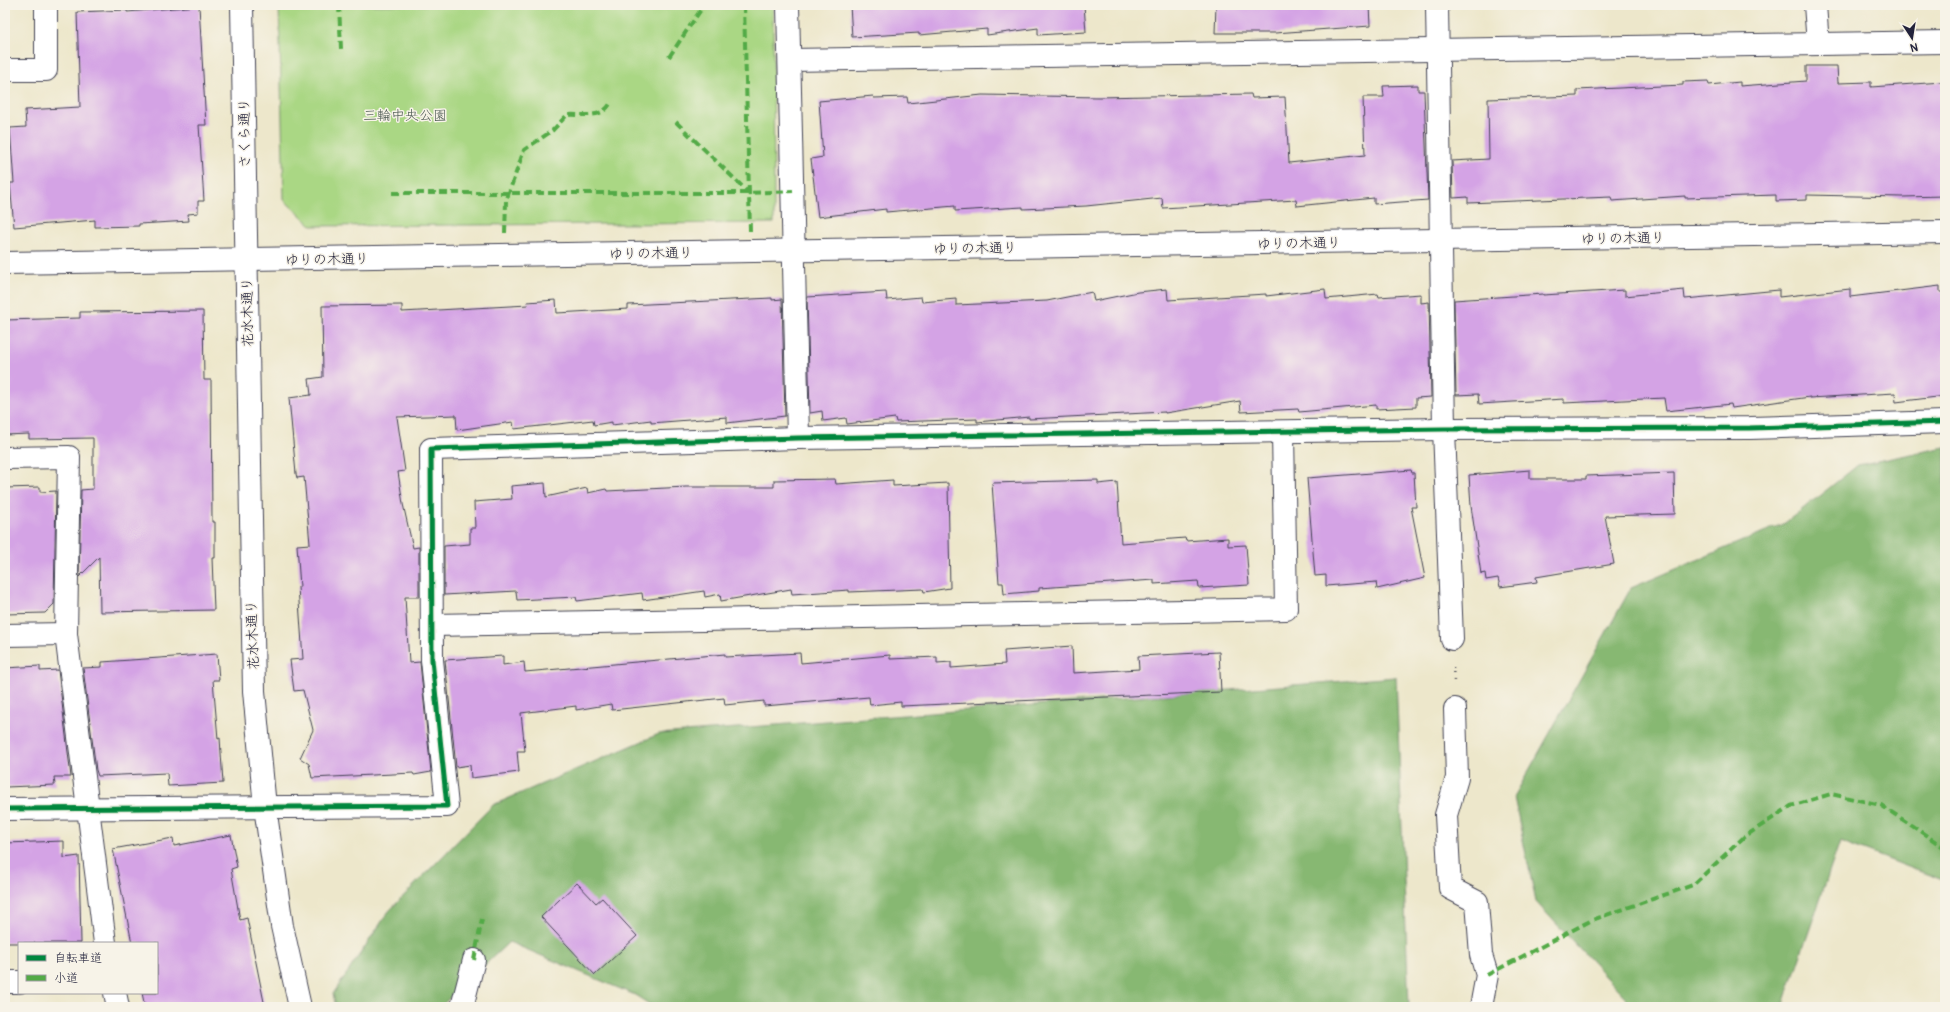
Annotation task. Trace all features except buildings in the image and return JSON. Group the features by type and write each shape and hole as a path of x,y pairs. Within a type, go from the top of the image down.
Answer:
{"street":[{"path":"5,70 46,70 46,5"},
{"name":"さくら通り","path":"242,5 246,260"},
{"path":"788,5 798,438"},
{"path":"1437,5 1444,430 1452,639"},
{"path":"1815,5 1818,44"},
{"path":"790,60 1945,42"},
{"name":"ゆりの木通り","path":"5,263 1945,232"},
{"name":"花水木通り","path":"246,260 253,668 265,807 282,926 300,1007"},
{"path":"5,810 89,808 447,806 432,660 431,449 798,438 1444,430 1750,428 1945,422"},
{"path":"432,625 1286,609 1282,432"},
{"path":"5,458 69,457 66,634 105,942"},
{"path":"5,635 66,634"},
{"path":"1455,709 1457,778 1446,815 1450,888 1477,902 1481,955 1486,975 1481,1007"},
{"path":"462,1007 474,960"},
{"path":"5,982 18,982"},
{"path":"115,994 118,1007"}],"path":[{"path":"1452,639 1455,709"}],"green space":[{"name":"三輪中央公園","path":"279,5 773,5 774,223 312,226 284,200"},
{"path":"1945,447 1945,881 1840,841 1784,1004 1805,1007 1625,1007 1626,998 1536,902 1514,797 1631,588 1785,523 1858,465"},
{"path":"1396,677 1409,1007 654,1007 635,995 509,942 440,1007 336,1007 333,994 389,911 493,805 659,734"}],"marked path":[{"path":"339,5 341,49"},
{"path":"669,57 704,5"},
{"path":"744,5 749,193"},
{"path":"505,233 506,201 524,150 553,130 567,115 597,114 606,109 610,104"},
{"path":"676,122 749,193 750,231"},
{"path":"392,193 749,193 793,191"},
{"path":"1487,975 1592,920 1693,885 1744,837 1791,806 1831,794 1881,805 1945,848"},
{"path":"474,960 482,919"}],"cycle path":[{"path":"5,809 447,806 432,660 431,449 798,438 1444,429 1750,428 1945,422"}]}
